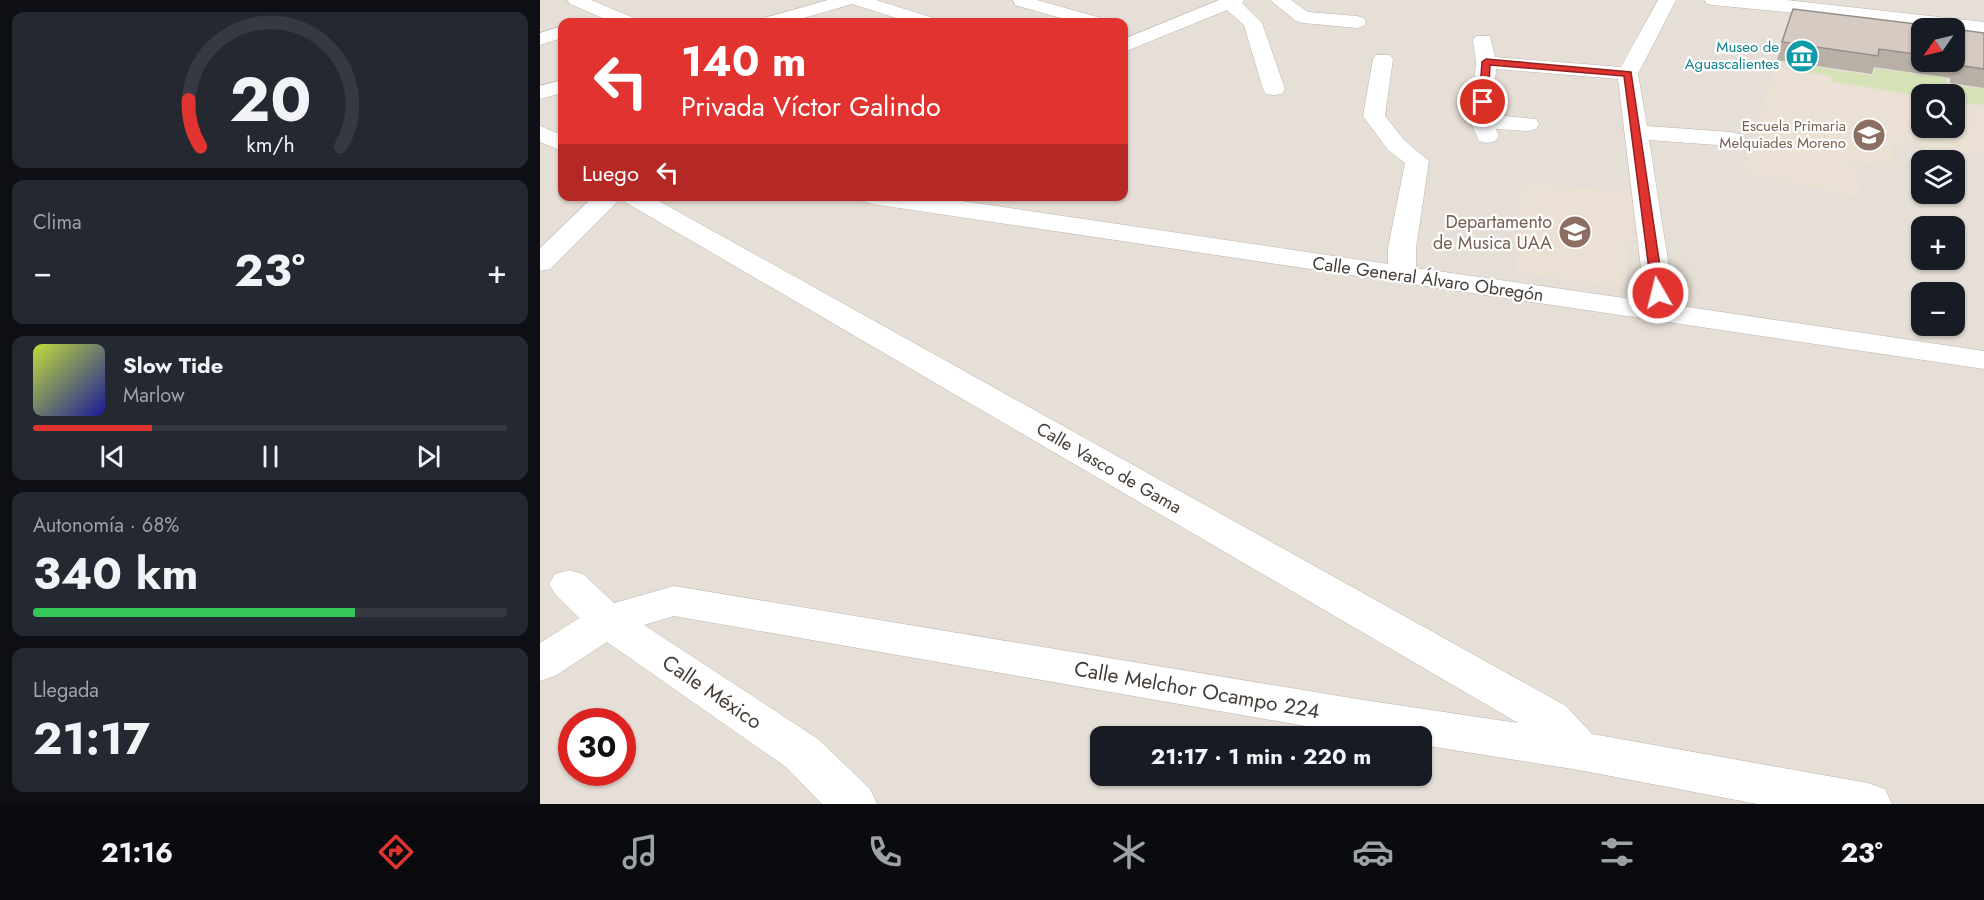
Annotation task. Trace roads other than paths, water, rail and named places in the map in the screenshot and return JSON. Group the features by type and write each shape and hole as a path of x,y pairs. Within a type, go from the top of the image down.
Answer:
{"street":[{"path":"576,0 608,18"},
{"path":"785,18 848,0"},
{"path":"857,0 914,18"},
{"path":"1279,0 1303,17 1357,22"},
{"path":"1661,313 1643,192 1638,132 1628,74 1667,0"},
{"path":"1713,0 1764,2 1984,28"},
{"path":"1021,1 1080,18"},
{"path":"1128,44 1232,1 1252,23 1275,89"},
{"path":"1128,32 1145,37"},
{"path":"540,39 558,33"},
{"path":"1483,40 1486,62 1484,129 1528,124"},
{"path":"1383,59 1374,116 1396,145 1417,161 1401,248 1402,275"},
{"path":"1486,62 1628,74"},
{"path":"540,93 558,87"},
{"path":"1638,132 1731,139"},
{"path":"540,133 558,142"},
{"path":"540,150 558,153"},
{"path":"540,263 604,201"},
{"name":"Calle Vasco de Gama","path":"639,201 1550,719 1579,751"},
{"name":"Calle General Álvaro Obregón","path":"906,201 1984,360"},
{"name":"Calle México","path":"569,584 607,621 802,753 853,804"},
{"name":"Calle Melchor Ocampo 224","path":"540,664 607,621 674,602 1357,717 1579,751 1868,804"}],"place":[{"name":"Museo de Aguascalientes","path":"1802,56"},
{"name":"Escuela Primaria Melquiades Moreno","path":"1869,135"},
{"name":"Departamento de Musica UAA","path":"1575,232"}]}
